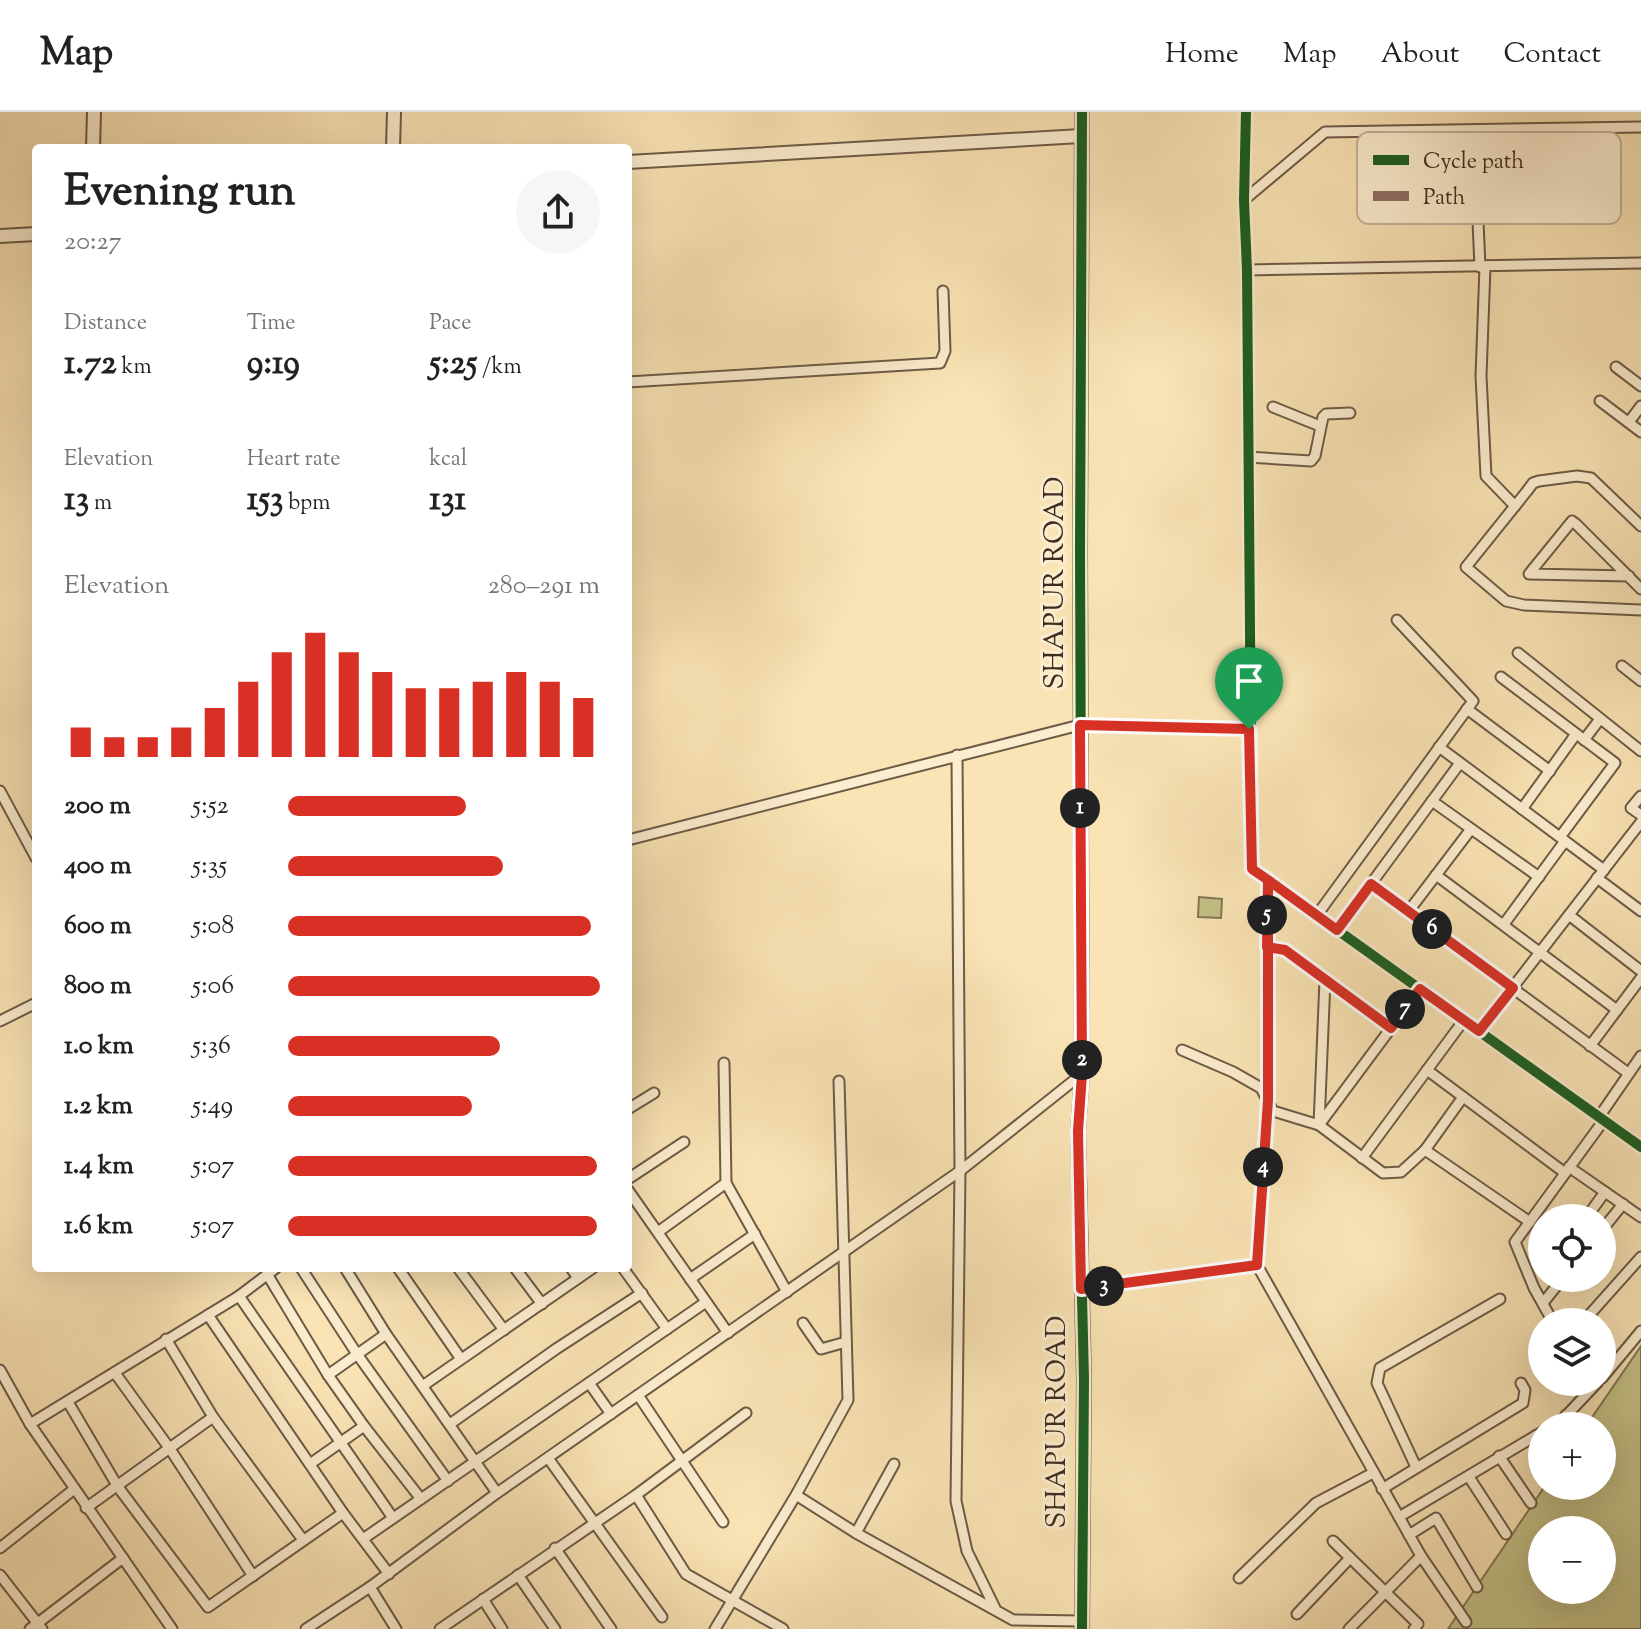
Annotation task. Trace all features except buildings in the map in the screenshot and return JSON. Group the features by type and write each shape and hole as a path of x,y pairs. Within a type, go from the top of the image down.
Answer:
{"street":[{"path":"93,144 94,112"},
{"path":"393,144 394,112"},
{"name":"SHAPUR ROAD","path":"1082,112 1082,1074 1078,1131 1084,1379 1082,1625"},
{"path":"1246,112 1244,200 1252,869 1638,1145 1641,1133"},
{"path":"1244,200 1325,132 1641,127"},
{"path":"632,162 1081,136"},
{"path":"1479,224 1481,376 1486,476 1515,506"},
{"path":"0,236 32,234"},
{"path":"1247,270 1641,263"},
{"path":"632,382 940,363 945,351 943,291"},
{"path":"1616,367 1641,386"},
{"path":"1600,401 1641,432"},
{"path":"1629,422 1641,406"},
{"path":"1273,407 1320,426"},
{"path":"1248,457 1311,461 1326,414 1350,413"},
{"path":"1641,526 1596,481 1577,476 1533,483 1466,567 1506,601 1524,605 1641,610"},
{"path":"1629,576 1529,574 1572,521 1629,576 1641,589"},
{"path":"1317,915 1473,701 1397,620"},
{"path":"1518,653 1641,751"},
{"path":"1622,666 1641,681"},
{"path":"1501,677 1615,763 1504,924"},
{"path":"1467,709 1550,771"},
{"path":"1522,809 1550,771 1600,719"},
{"path":"632,839 1080,725 1249,729"},
{"path":"1439,747 1562,839 1641,911"},
{"path":"957,755 960,1171 956,1501 967,1551 995,1608"},
{"path":"1337,930 1460,763"},
{"path":"0,791 32,851"},
{"path":"1641,796 1631,808 1641,815"},
{"path":"1432,801 1539,877"},
{"path":"1479,1031 1641,822"},
{"path":"1408,912 1471,829"},
{"path":"1436,875 1617,1010"},
{"path":"1268,880 1268,1100 1257,1265 1421,1556 1466,1622"},
{"path":"1371,884 1628,1073"},
{"path":"1569,915 1641,971"},
{"path":"1267,947 1285,950 1391,1028"},
{"path":"1590,1046 1641,978"},
{"path":"1319,1125 1325,980"},
{"path":"1319,1125 1420,989"},
{"path":"0,1021 32,1005"},
{"path":"1362,1158 1464,1020"},
{"path":"1182,1050 1261,1088 1273,1111 1319,1125 1383,1173 1401,1172 1425,1150 1463,1097"},
{"path":"1543,1204 1641,1056"},
{"path":"724,1063 726,1183 787,1292"},
{"path":"1427,1070 1567,1170 1641,1217"},
{"path":"306,1629 389,1574 497,1493 960,1171 1082,1074"},
{"path":"715,1629 796,1495 848,1400 839,1081"},
{"path":"632,1107 654,1093"},
{"path":"632,1176 684,1142"},
{"path":"1425,1150 1528,1221"},
{"path":"658,1232 726,1183"},
{"path":"1596,1204 1605,1192"},
{"path":"632,1196 728,1333"},
{"path":"1616,1213 1623,1204"},
{"path":"1528,1225 1515,1242 1528,1273"},
{"path":"690,1279 755,1234"},
{"path":"1595,1308 1641,1257"},
{"path":"1081,1289 1257,1265"},
{"path":"30,1424 239,1296 271,1272"},
{"path":"273,1272 328,1375 421,1499"},
{"path":"304,1272 357,1354 448,1481"},
{"path":"351,1272 386,1334 497,1493"},
{"path":"401,1272 461,1359"},
{"path":"461,1272 504,1330"},
{"path":"518,1272 542,1304"},
{"path":"574,1272 578,1278"},
{"path":"424,1385 587,1272"},
{"path":"626,1272 667,1329"},
{"path":"1536,1292 1546,1308"},
{"path":"1543,1303 1552,1292"},
{"path":"450,1424 642,1293"},
{"path":"239,1296 393,1518"},
{"path":"1416,1467 1377,1383 1380,1368 1500,1299"},
{"path":"363,1539 706,1302"},
{"path":"208,1315 343,1513 389,1574"},
{"path":"803,1323 821,1349 846,1342"},
{"path":"1616,1359 1641,1331"},
{"path":"328,1375 386,1334"},
{"path":"166,1339 213,1417 303,1540"},
{"path":"0,1370 3,1385 172,1629"},
{"path":"115,1373 170,1449 253,1576"},
{"path":"589,1383 611,1414"},
{"path":"1382,1489 1523,1403 1525,1390 1521,1383"},
{"path":"638,1395 723,1522"},
{"path":"1569,1412 1583,1396"},
{"path":"68,1402 118,1487 208,1607 343,1513"},
{"path":"442,1629 555,1548 636,1495 746,1413"},
{"path":"86,1508 213,1417"},
{"path":"310,1464 364,1426"},
{"path":"1399,1517 1528,1440"},
{"path":"1499,1456 1531,1503"},
{"path":"548,1458 662,1617"},
{"path":"856,1533 894,1464"},
{"path":"1239,1578 1316,1503 1373,1473"},
{"path":"1469,1477 1506,1534"},
{"path":"0,1548 73,1490"},
{"path":"636,1495 686,1574 783,1629"},
{"path":"796,1495 856,1533 1013,1620 1082,1625"},
{"path":"1409,1535 1436,1518 1477,1587"},
{"path":"1333,1541 1418,1624 1414,1629"},
{"path":"555,1548 611,1629"},
{"path":"1349,1629 1421,1556"},
{"path":"0,1575 37,1627 123,1558"},
{"path":"1297,1614 1350,1558"},
{"path":"518,1575 555,1629"},
{"path":"370,1587 396,1629"},
{"path":"483,1599 502,1629"}],"shaded area":[{"path":"1199,897 1222,899 1221,918 1198,917"},
{"path":"1641,1346 1641,1629 1448,1629 1536,1500 1616,1500 1616,1412 1596,1412 1607,1396 1616,1396 1616,1382"}],"cycle path":[{"path":"1082,112 1082,1074 1078,1131 1084,1379 1082,1629"},
{"path":"1246,112 1244,200 1252,869 1641,1147"}],"route":[{"path":"1249,729 1080,725 1082,1074 1078,1131 1081,1289 1257,1265 1268,1100 1267,947 1268,880 1337,930 1371,884 1513,988 1479,1031 1420,989 1391,1028 1285,950 1267,947 1268,880 1252,869 1249,729"}]}
